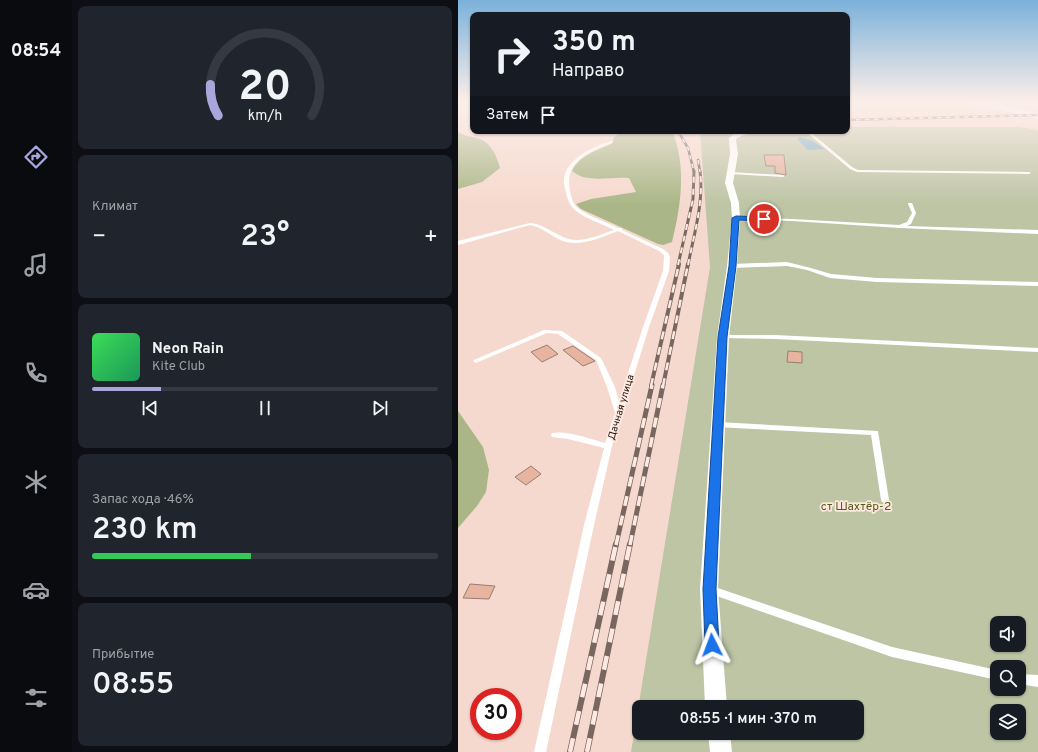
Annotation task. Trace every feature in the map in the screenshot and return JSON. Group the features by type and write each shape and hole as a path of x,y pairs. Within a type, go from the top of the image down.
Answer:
{"street":[{"path":"716,700 709,589 723,337 732,266 736,218 735,203 729,183 734,154 732,138 735,135"},
{"path":"720,740 721,752"}],"lane":[{"path":"811,135 851,168 857,171 1028,173"},
{"name":"Дачная улица","path":"540,752 587,533 608,446 618,412 666,271 667,257 661,250 620,229 579,211 571,203 565,184 566,175 577,160 585,154 611,142"},
{"path":"731,173 783,176"},
{"path":"900,227 909,223 914,213 910,204"},
{"path":"736,218 900,227 1038,232"},
{"path":"458,243 530,224 541,226 562,239 575,242 620,229"},
{"path":"732,266 787,264 830,276 877,280 1038,284"},
{"path":"476,361 546,331 560,332 599,359 611,387 618,412"},
{"path":"723,337 775,337 1038,350"},
{"path":"718,425 875,433 885,500"},
{"path":"555,435 568,436 608,446"},
{"path":"709,589 892,652 990,673"},
{"path":"1026,680 1038,681"}],"green space":[{"path":"458,135 480,139 491,147 496,155 500,168 482,182 458,189"},
{"path":"617,135 674,135 680,158 681,186 678,214 672,242 663,245 658,244 581,209 576,204 591,199 636,192 629,178 599,179 578,175 572,171 584,157 611,144 614,137"},
{"name":"ст Шахтёр-2","path":"700,135 1038,135 1038,752 631,752 633,740 864,740 864,700 639,700 710,267"},
{"path":"458,411 483,447 489,470 486,492 477,506 458,528"}],"water":[{"path":"800,137 813,141 824,149 808,150 798,140"}],"building":[{"path":"764,155 784,155 786,175 775,173 775,166 766,166"},
{"path":"547,345 558,354 542,362 531,352"},
{"path":"573,346 595,361 583,366 563,350"},
{"path":"788,351 802,352 802,363 787,362"},
{"path":"531,466 541,474 526,485 515,477"},
{"path":"470,584 495,586 489,599 463,598"}],"railway":[{"path":"680,135 688,148 694,172"},
{"path":"698,160 700,172"},
{"path":"688,265 700,206 700,171"},
{"path":"678,265 693,199 694,172"},
{"path":"651,386 679,264"},
{"path":"663,386 688,264"},
{"path":"616,545 652,385"},
{"path":"630,545 663,385"},
{"path":"570,752 616,544"},
{"path":"587,752 630,544"}],"route":[{"path":"712,645 709,589 723,337 732,266 736,218 764,219"}]}
